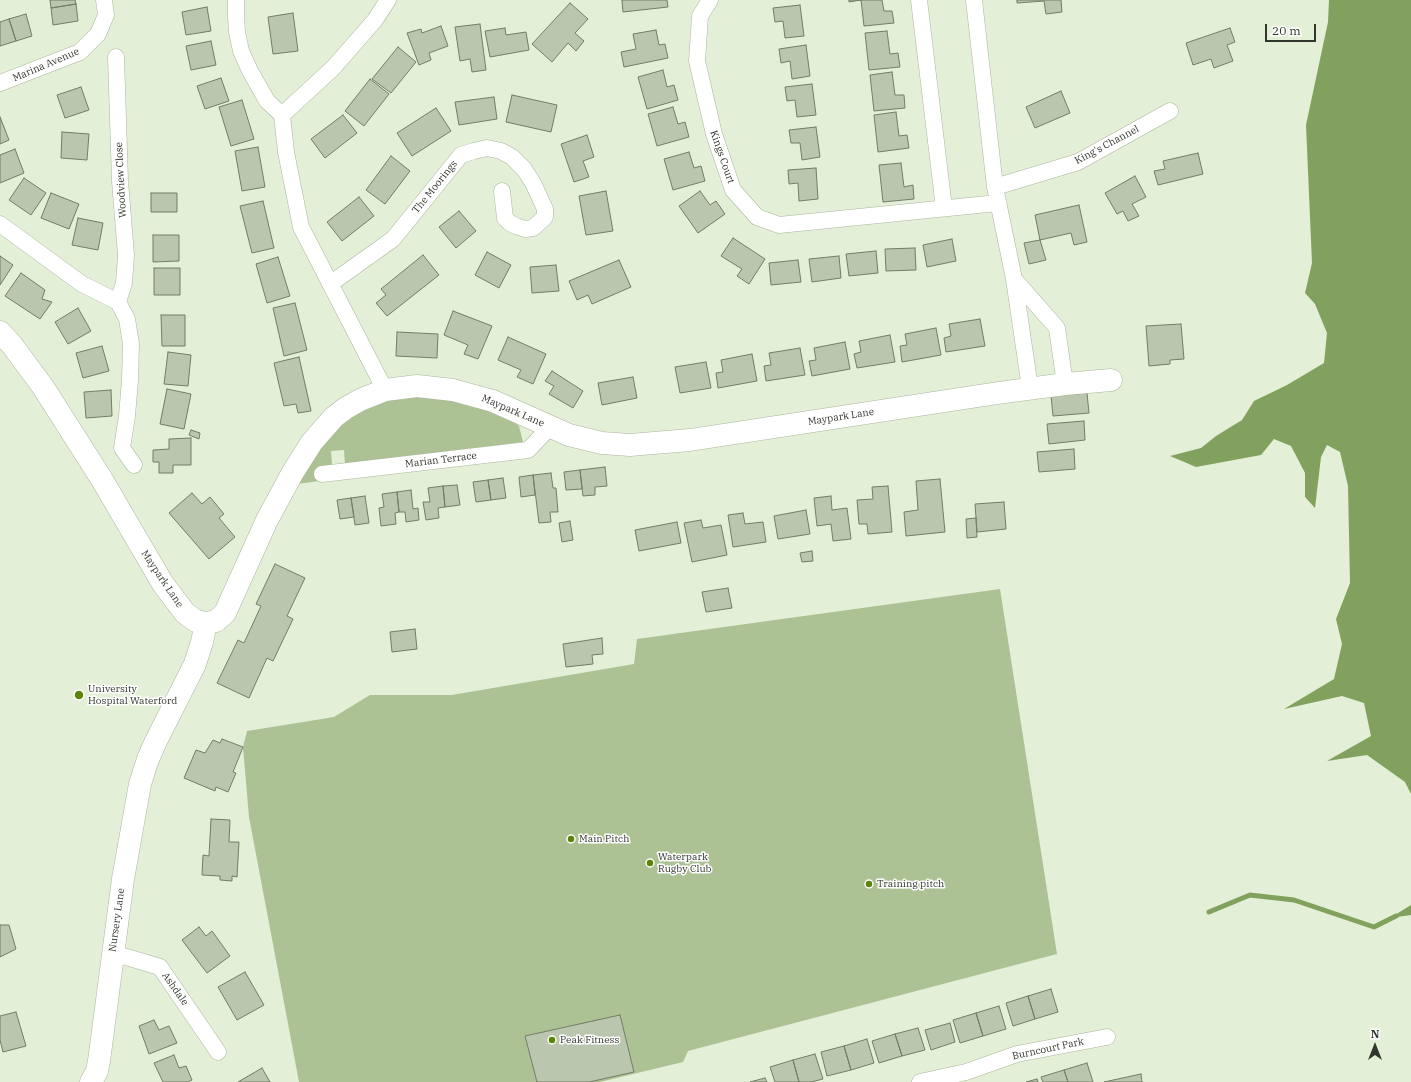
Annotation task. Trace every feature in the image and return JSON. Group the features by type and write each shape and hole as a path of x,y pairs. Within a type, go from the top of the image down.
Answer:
{"street":[{"name":"Marina Avenue","path":"0,84 80,52 98,34 106,16 104,0"},
{"path":"236,0 237,26 241,51 250,71 267,101 282,115 286,152 301,227 385,390"},
{"path":"282,115 333,68 375,20 388,0"},
{"name":"Kings Court","path":"710,0 700,16 696,61 714,134 733,190 757,216 779,225 998,203"},
{"path":"919,0 944,208"},
{"path":"974,0 995,187 1014,279 1030,388"},
{"name":"Woodview Close","path":"116,57 120,181 126,255 124,283 118,302"},
{"name":"King's Channel","path":"995,187 1078,162 1170,111"},
{"name":"The Moorings","path":"330,284 393,239 461,155 487,148 501,151 512,157 524,169 533,183 546,208 545,217 533,228 525,229 516,226 505,218 502,191"},
{"path":"0,224 82,284 118,302 127,319 131,344 127,416 122,448 134,465"},
{"path":"1014,279 1057,328 1065,384"},
{"name":"Maypark Lane","path":"0,332 12,345 43,387 101,478 163,584 185,613 196,621 206,623 216,621 225,613 267,520 293,472 312,442 334,417 346,408 360,400 385,390 417,386 453,390 493,401 570,435 602,443 630,445 690,440 1030,388 1111,380"},
{"name":"Marian Terrace","path":"322,474 528,450 550,427"},
{"name":"Nursery Lane","path":"91,1082 97,1071 99,1061 123,879 140,784 148,759 195,664 206,623"},
{"name":"Ashdale","path":"113,953 160,967 218,1052"},
{"name":"Burncourt Park","path":"920,1082 966,1072 1017,1054 1107,1037"}],"shaded area":[{"path":"1329,0 1411,0 1411,794 1405,782 1367,755 1327,761 1371,736 1364,703 1342,696 1284,709 1334,679 1342,644 1336,619 1350,583 1348,486 1340,452 1327,445 1321,457 1315,508 1305,497 1305,473 1291,446 1274,439 1261,455 1196,467 1170,456 1201,448 1216,436 1242,420 1254,401 1287,385 1324,363 1327,333 1315,304 1305,293 1312,263 1306,125 1328,22"},
{"path":"427,395 472,403 512,420 519,426 523,442 345,464 344,450 331,451 332,465 318,466 319,481 297,484 308,465 334,432 349,418 376,403 401,396"},
{"name":"Waterpark Rugby Club","path":"1000,589 1057,954 688,1051 683,1062 600,1082 299,1082 249,817 243,747 247,731 334,717 370,695 452,695 634,664 637,639"},
{"path":"1411,905 1411,915 1390,918"}],"building":[{"path":"50,0 75,0 76,4 51,8"},
{"path":"622,0 667,0 668,7 623,12"},
{"path":"849,0 861,0 849,2"},
{"path":"861,0 882,0 884,11 892,11 894,23 864,26"},
{"path":"1017,0 1061,0 1062,12 1046,14 1044,1 1017,3"},
{"path":"570,3 588,19 575,33 584,41 576,51 568,43 552,62 532,44"},
{"path":"76,4 78,21 53,25 51,8"},
{"path":"800,5 804,36 785,38 783,21 775,22 773,8"},
{"path":"207,7 211,31 186,35 182,12"},
{"path":"293,13 298,51 273,54 268,17"},
{"path":"26,14 32,36 16,41 9,19"},
{"path":"9,19 16,41 0,46 0,22"},
{"path":"480,24 486,70 472,72 470,59 460,61 455,27"},
{"path":"441,26 448,46 429,53 431,60 419,65 407,33 421,29 422,33"},
{"path":"505,28 506,35 526,32 529,50 490,57 485,31"},
{"path":"1230,28 1235,42 1227,45 1233,61 1214,68 1211,59 1193,65 1186,43"},
{"path":"656,30 659,45 665,44 668,58 624,67 621,52 636,49 633,34"},
{"path":"887,31 890,54 898,53 900,67 869,70 865,33"},
{"path":"211,41 216,65 191,70 186,46"},
{"path":"806,45 810,76 792,79 790,61 781,63 779,49"},
{"path":"398,47 416,62 391,93 372,79"},
{"path":"663,70 667,87 674,85 678,100 647,109 638,77"},
{"path":"892,72 895,95 904,95 905,108 874,111 870,75"},
{"path":"221,78 229,101 205,109 197,86"},
{"path":"370,79 389,94 364,126 345,111"},
{"path":"812,84 816,115 797,117 795,100 787,101 785,87"},
{"path":"81,87 89,110 65,118 57,95"},
{"path":"1061,91 1070,113 1035,128 1026,107"},
{"path":"512,95 557,105 551,132 506,122"},
{"path":"494,97 497,119 459,125 455,102"},
{"path":"242,100 254,139 231,146 219,107"},
{"path":"673,107 678,124 685,122 689,137 657,146 648,114"},
{"path":"436,108 451,131 412,156 397,133"},
{"path":"896,112 899,136 907,135 909,148 878,152 874,115"},
{"path":"343,115 357,133 325,158 311,139"},
{"path":"0,117 9,140 0,144"},
{"path":"816,127 820,157 802,160 800,143 791,143 789,130"},
{"path":"62,132 89,134 87,160 61,158"},
{"path":"587,135 594,157 583,161 589,177 574,182 561,144"},
{"path":"258,147 265,187 242,191 235,151"},
{"path":"15,149 24,173 0,183 0,155"},
{"path":"689,152 694,168 701,166 705,181 673,190 664,159"},
{"path":"1198,153 1203,174 1158,185 1154,171 1165,169 1163,161"},
{"path":"391,156 410,171 385,204 366,190"},
{"path":"901,163 904,187 913,185 914,199 883,202 879,165"},
{"path":"816,168 818,199 799,201 798,183 789,184 788,170"},
{"path":"1135,176 1146,197 1132,204 1139,216 1128,221 1123,211 1117,214 1105,193"},
{"path":"24,178 46,193 31,215 9,200"},
{"path":"606,191 613,231 586,235 579,196"},
{"path":"700,191 710,205 716,201 725,214 698,233 679,206"},
{"path":"51,193 79,204 69,229 41,218"},
{"path":"151,193 177,193 177,212 151,212"},
{"path":"359,197 374,216 342,241 327,222"},
{"path":"263,201 274,248 252,253 240,206"},
{"path":"1079,205 1087,242 1074,245 1071,233 1040,240 1035,215"},
{"path":"459,211 476,231 456,248 439,227"},
{"path":"78,218 103,223 98,250 72,245"},
{"path":"153,235 179,235 179,261 153,262"},
{"path":"733,238 765,259 749,284 737,276 742,269 721,256"},
{"path":"952,239 956,261 927,267 923,245"},
{"path":"1040,240 1046,260 1029,264 1024,243"},
{"path":"915,248 916,270 886,271 885,249"},
{"path":"876,251 878,273 849,276 846,254"},
{"path":"487,252 511,265 499,288 475,275"},
{"path":"423,255 439,275 387,316 376,303 386,295 381,289"},
{"path":"0,256 13,265 0,285"},
{"path":"839,256 841,278 812,282 809,259"},
{"path":"278,257 290,296 267,303 256,264"},
{"path":"619,260 631,287 592,304 588,295 577,300 569,281"},
{"path":"798,260 801,282 771,285 769,263"},
{"path":"556,265 559,291 532,293 530,267"},
{"path":"154,268 180,268 180,295 154,295"},
{"path":"21,273 45,290 42,299 52,302 40,319 5,296"},
{"path":"295,303 307,350 284,356 273,308"},
{"path":"78,308 91,331 68,344 55,322"},
{"path":"453,311 492,326 478,359 464,354 468,345 444,335"},
{"path":"161,315 185,315 185,346 162,346"},
{"path":"980,319 985,346 946,352 944,338 951,336 949,324"},
{"path":"1181,324 1184,359 1170,360 1170,364 1149,366 1146,326"},
{"path":"936,328 941,355 902,362 900,346 907,345 905,334"},
{"path":"397,332 438,334 437,358 396,356"},
{"path":"890,335 895,362 857,368 854,354 861,352 859,341"},
{"path":"508,337 546,354 533,384 517,377 521,370 498,360"},
{"path":"845,342 850,369 812,376 809,361 816,360 814,348"},
{"path":"102,346 109,371 83,378 76,353"},
{"path":"800,348 805,375 766,381 764,366 771,365 769,353"},
{"path":"168,352 191,355 188,386 164,384"},
{"path":"752,354 757,381 718,388 716,373 723,372 721,360"},
{"path":"299,357 311,411 298,413 296,404 284,406 274,363"},
{"path":"706,362 711,388 680,393 675,367"},
{"path":"552,371 583,391 573,408 549,394 554,386 545,381"},
{"path":"633,377 637,398 602,405 598,383"},
{"path":"167,389 191,394 184,429 160,424"},
{"path":"111,390 112,416 86,418 84,392"},
{"path":"1087,393 1089,413 1053,416 1051,396"},
{"path":"1084,421 1085,440 1049,444 1047,424"},
{"path":"191,430 200,433 199,439 189,435"},
{"path":"191,438 191,465 173,465 173,473 159,473 159,462 153,462 153,450 169,449 169,439"},
{"path":"1074,449 1075,469 1039,472 1037,452"},
{"path":"605,467 607,486 595,487 595,495 583,496 580,470"},
{"path":"580,470 582,489 566,490 564,472"},
{"path":"551,473 553,488 556,488 558,512 550,512 551,522 539,523 533,475"},
{"path":"533,475 535,495 521,497 519,477"},
{"path":"503,478 506,498 491,500 488,480"},
{"path":"940,479 945,532 906,536 904,512 918,510 916,481"},
{"path":"488,480 491,500 476,502 473,482"},
{"path":"457,485 460,505 445,507 443,486"},
{"path":"443,486 445,507 438,508 439,518 426,520 423,502 430,502 428,488"},
{"path":"888,486 892,532 868,534 867,524 859,524 857,500 873,499 872,487"},
{"path":"411,490 413,509 418,508 419,520 406,522 405,512 399,512 397,492"},
{"path":"397,492 399,512 395,513 396,524 381,526 379,508 384,507 382,494"},
{"path":"192,493 202,504 210,497 224,514 219,518 235,537 209,559 169,513"},
{"path":"365,496 369,523 355,525 351,498"},
{"path":"831,496 832,510 847,508 851,539 833,541 831,524 817,526 814,498"},
{"path":"351,498 354,517 340,519 337,500"},
{"path":"1004,502 1006,529 977,532 975,504"},
{"path":"806,510 810,534 778,539 774,516"},
{"path":"743,513 745,524 763,522 766,542 733,547 728,515"},
{"path":"976,518 977,537 967,538 966,519"},
{"path":"701,520 703,528 721,525 727,555 692,562 684,523"},
{"path":"570,521 573,540 562,542 559,523"},
{"path":"677,522 681,543 639,551 635,530"},
{"path":"812,551 813,561 802,562 800,553"},
{"path":"275,564 305,578 287,616 293,619 273,661 267,658 249,698 217,683 238,640 244,643 261,606 256,604"},
{"path":"728,588 732,608 706,612 702,592"},
{"path":"415,629 417,649 392,652 390,632"},
{"path":"602,638 603,654 592,655 593,664 566,667 563,644"},
{"path":"222,739 243,747 233,772 236,773 228,792 216,787 215,791 184,778 196,750 205,753 213,740 220,743"},
{"path":"211,819 230,820 229,842 239,842 237,877 232,876 232,881 220,880 220,876 202,875 203,855 209,856"},
{"path":"0,925 9,925 16,949 0,957"},
{"path":"199,927 206,936 212,931 230,956 207,973 182,940"},
{"path":"245,972 264,1005 237,1020 218,987"},
{"path":"1051,989 1058,1012 1035,1019 1028,996"},
{"path":"1028,996 1035,1019 1013,1026 1006,1003"},
{"path":"999,1006 1006,1029 983,1036 976,1013"},
{"path":"16,1012 26,1046 3,1052 0,1040 0,1016"},
{"path":"976,1013 983,1036 960,1043 953,1020"},
{"path":"620,1015 634,1072 589,1082 537,1082 525,1036"},
{"path":"154,1020 159,1030 169,1026 177,1043 149,1054 139,1026"},
{"path":"950,1023 955,1042 931,1050 925,1030"},
{"path":"918,1028 925,1050 902,1056 895,1034"},
{"path":"895,1034 902,1056 879,1063 872,1041"},
{"path":"867,1039 874,1063 851,1070 844,1046"},
{"path":"844,1046 851,1070 827,1076 821,1052"},
{"path":"815,1054 823,1079 811,1082 799,1082 793,1060"},
{"path":"174,1055 179,1068 186,1066 192,1080 188,1082 163,1082 154,1063"},
{"path":"793,1060 799,1082 775,1082 770,1067"},
{"path":"1087,1063 1093,1082 1068,1082 1064,1070"},
{"path":"262,1068 270,1082 238,1082"},
{"path":"1064,1070 1068,1082 1043,1082 1041,1077"},
{"path":"1141,1074 1142,1082 1104,1082"},
{"path":"765,1078 767,1082 750,1082"},
{"path":"1037,1079 1038,1082 1026,1082"}],"waterway":[{"path":"1209,912 1250,895 1294,900 1374,927 1396,916"}],"place":[{"name":"University Hospital Waterford","path":"79,695"},
{"name":"Main Pitch","path":"571,839"},
{"name":"Waterpark Rugby Club","path":"650,863"},
{"name":"Training pitch","path":"869,884"},
{"name":"Peak Fitness","path":"552,1040"}]}
